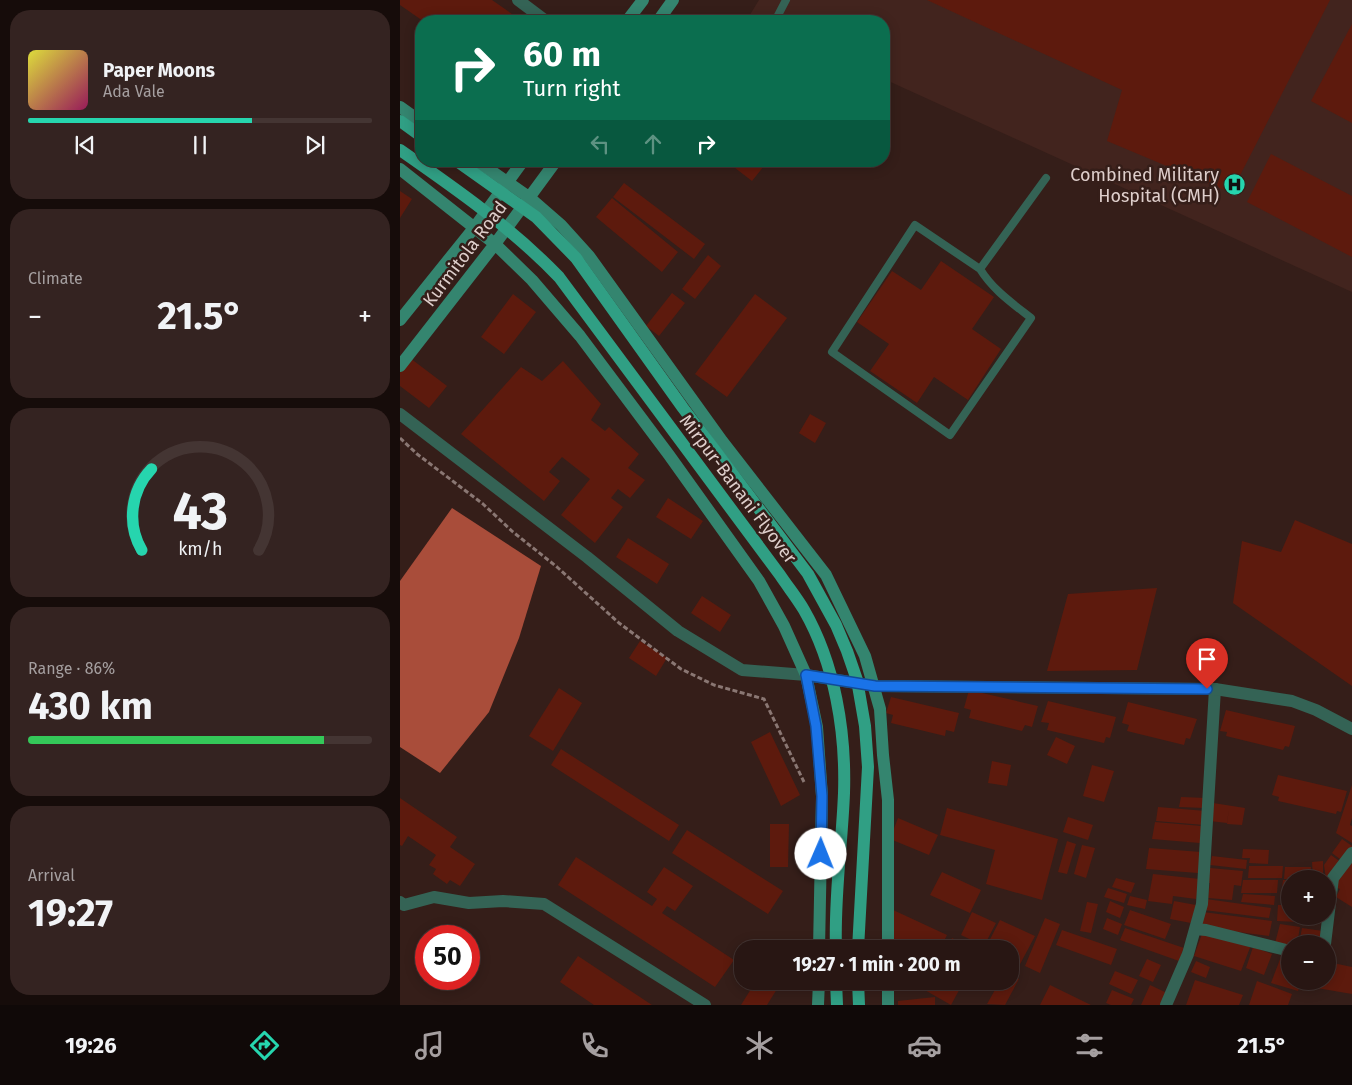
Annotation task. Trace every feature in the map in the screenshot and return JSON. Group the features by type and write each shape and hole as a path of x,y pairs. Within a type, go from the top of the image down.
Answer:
{"main road":[{"path":"632,15 643,0"},
{"path":"662,15 673,0"},
{"path":"400,107 415,118"},
{"path":"400,122 415,132"},
{"name":"Mirpur-Banani Flyover","path":"400,150 415,161"},
{"name":"Mirpur-Banani Flyover","path":"424,167 504,227 538,255 559,277 804,610 832,677 842,748 844,792 835,915 836,940"},
{"name":"Mirpur-Banani Flyover","path":"465,167 536,217 576,258 683,408 808,574 836,625 857,680 865,726 868,766 858,940"},
{"path":"485,167 530,198 561,225 590,256 651,344 722,440 826,575 865,656 880,708 888,800 888,940"},
{"name":"Kurmitola Road","path":"400,320 474,228 519,167"},
{"name":"Kurmitola Road","path":"400,366 495,244 552,167"},
{"path":"400,169 495,244 532,280 580,336 670,455 759,580 784,626 806,675 816,726 822,796 820,940"},
{"path":"818,1005 819,990"},
{"path":"836,990 837,1005"},
{"path":"858,990 859,1005"},
{"path":"888,990 888,1005"}],"street":[{"path":"518,0 538,15"},
{"path":"400,414 587,557 678,631 742,670 806,675 875,686 1215,689 1292,701 1316,710 1352,729"},
{"path":"1166,1005 1188,954 1203,896 1215,689"},
{"path":"1327,935 1332,878 1352,853"},
{"path":"400,902 404,905 434,897 469,903 502,901 544,904 704,1005"},
{"path":"1195,929 1281,949"}],"lane":[{"path":"778,15 786,0"},
{"path":"980,269 1046,178"},
{"path":"915,225 980,269 1000,294 1031,318 950,435 832,352 915,225"}],"path":[{"path":"400,438 417,454 483,504 620,623 681,669 714,685 764,699 805,782"}],"shaded area":[{"name":"Combined Military Hospital (CMH)","path":"759,0 1352,0 1352,292 890,82 890,15 750,15"},
{"path":"452,508 541,566 519,638 489,712 440,773 400,747 400,581"}],"building":[{"path":"400,0 492,0 513,15 415,15 400,5"},
{"path":"927,0 1330,0 1231,193 1107,141 1122,90"},
{"path":"1352,24 1352,123 1311,101"},
{"path":"1271,154 1352,196 1352,257 1247,202"},
{"path":"734,167 763,167 752,181"},
{"path":"624,183 705,244 694,259 613,197"},
{"path":"400,191 412,199 400,218"},
{"path":"612,198 678,252 662,272 596,217"},
{"path":"708,255 721,266 695,299 682,289"},
{"path":"941,261 994,297 972,329 1001,349 968,400 934,377 917,403 870,371 889,344 857,322 892,271 921,290"},
{"path":"672,293 685,303 659,336 646,326"},
{"path":"513,294 536,312 504,354 481,337"},
{"path":"755,294 787,318 727,397 695,374"},
{"path":"410,358 447,386 429,408 400,386 400,370"},
{"path":"563,361 601,404 591,420 605,431 609,427 639,454 628,468 645,480 630,498 618,489 611,498 623,507 595,543 561,515 590,479 562,457 549,472 560,481 544,501 461,434 521,367 542,381"},
{"path":"810,414 826,423 815,443 799,433"},
{"path":"668,498 703,521 691,539 656,517"},
{"path":"1295,520 1352,544 1352,686 1233,603 1242,541 1281,552"},
{"path":"628,538 669,564 657,584 616,557"},
{"path":"1157,588 1137,670 1047,671 1068,594"},
{"path":"702,596 731,615 720,632 691,613"},
{"path":"640,641 667,658 656,676 629,658"},
{"path":"559,688 582,703 553,751 529,736"},
{"path":"969,690 1038,706 1032,727 1025,725 1022,731 969,718 971,710 964,708"},
{"path":"891,697 959,713 954,732 946,730 945,736 891,723 893,715 886,713"},
{"path":"1048,701 1116,717 1110,738 1106,737 1104,743 1047,730 1049,723 1041,722"},
{"path":"1128,702 1197,719 1190,739 1186,738 1184,745 1127,731 1129,725 1122,723"},
{"path":"1226,710 1295,726 1289,747 1285,746 1283,750 1226,736 1227,732 1220,731"},
{"path":"770,732 800,795 781,806 751,742"},
{"path":"1056,737 1075,746 1067,764 1047,755"},
{"path":"561,749 679,825 669,841 551,765"},
{"path":"992,761 1011,765 1007,786 988,783"},
{"path":"1092,765 1114,771 1104,802 1083,796"},
{"path":"1278,775 1347,791 1341,812 1337,811 1336,814 1278,801 1279,797 1272,795"},
{"path":"1352,785 1352,818 1350,825 1352,826 1352,843 1336,833"},
{"path":"1181,797 1207,798 1205,808 1179,807"},
{"path":"400,798 457,837 450,847 475,864 460,886 450,880 447,884 433,874 436,869 429,865 436,855 408,836 402,846 400,845"},
{"path":"1213,803 1245,808 1242,825 1227,824 1229,808 1227,823 1210,821"},
{"path":"1158,807 1206,811 1204,825 1156,821"},
{"path":"947,808 1058,839 1042,900 986,884 995,850 940,835"},
{"path":"1068,817 1093,825 1088,840 1063,832"},
{"path":"898,818 938,835 929,855 890,839"},
{"path":"1155,822 1202,826 1200,843 1152,839"},
{"path":"770,824 789,824 788,867 770,867"},
{"path":"687,830 783,891 768,914 672,853"},
{"path":"1342,839 1352,846 1352,850 1344,862 1332,853"},
{"path":"1067,841 1076,844 1067,874 1058,872"},
{"path":"1082,845 1095,848 1086,878 1074,874"},
{"path":"1149,848 1201,852 1198,873 1146,869"},
{"path":"1243,849 1269,850 1268,864 1249,863 1250,858 1242,858"},
{"path":"1331,855 1342,863 1335,870 1325,870 1324,865"},
{"path":"1212,856 1247,860 1246,869 1210,865"},
{"path":"576,857 652,906 657,899 647,892 664,867 693,886 675,911 667,906 662,913 734,960 715,987 558,885"},
{"path":"1323,861 1323,870 1312,870 1312,862"},
{"path":"1352,861 1352,907 1336,897 1340,889 1336,888 1336,881"},
{"path":"1249,866 1283,866 1281,878 1248,878"},
{"path":"1285,867 1311,867 1311,870 1285,870"},
{"path":"1210,868 1243,871 1241,886 1234,885 1232,900 1208,898"},
{"path":"942,872 981,890 970,913 930,895"},
{"path":"1153,874 1200,879 1196,899 1173,896 1172,904 1148,901"},
{"path":"1116,878 1135,883 1131,893 1112,887"},
{"path":"1243,880 1278,880 1277,893 1241,893"},
{"path":"1108,888 1127,894 1124,903 1104,897"},
{"path":"1243,894 1275,896 1274,905 1241,902"},
{"path":"1130,896 1147,900 1145,909 1127,905"},
{"path":"1206,899 1271,908 1269,918 1204,910"},
{"path":"1110,901 1124,907 1120,918 1106,912"},
{"path":"1174,901 1196,905 1191,923 1170,919"},
{"path":"1087,902 1098,904 1091,933 1080,931"},
{"path":"1278,905 1281,905 1281,921 1277,921"},
{"path":"891,909 947,935 944,940 896,940 890,937"},
{"path":"1130,910 1171,924 1165,939 1124,925"},
{"path":"972,912 996,923 987,940 971,940 961,935"},
{"path":"1203,912 1272,921 1269,936 1200,927"},
{"path":"1045,918 1060,924 1040,973 1025,966"},
{"path":"1107,918 1122,924 1118,935 1103,929"},
{"path":"1000,920 1035,936 1019,966 1019,940 990,940"},
{"path":"1280,924 1300,927 1299,935 1281,935 1281,948 1274,947"},
{"path":"1125,928 1184,948 1179,961 1120,940"},
{"path":"1302,928 1323,931 1322,935 1301,935"},
{"path":"1062,930 1117,949 1111,965 1056,945"},
{"path":"1203,931 1251,945 1241,971 1194,956"},
{"path":"1253,947 1272,954 1264,975 1246,968"},
{"path":"578,956 652,1005 594,1005 560,982"},
{"path":"1281,957 1281,986 1271,983"},
{"path":"1147,959 1161,965 1153,982 1139,976"},
{"path":"1196,961 1210,967 1206,978 1191,972"},
{"path":"1336,964 1352,967 1352,994 1329,990 1336,990"},
{"path":"1115,971 1138,980 1131,994 1109,984"},
{"path":"1195,980 1243,995 1239,1005 1186,1005"},
{"path":"1257,981 1292,994 1288,1005 1249,1005"},
{"path":"1050,985 1091,1005 1040,1005"},
{"path":"1150,985 1167,993 1161,1005 1141,1005"},
{"path":"750,990 776,990 767,1005 741,1005"},
{"path":"925,990 959,990 951,1005"},
{"path":"995,990 1013,990 1005,1005 987,1004"},
{"path":"1112,990 1134,999 1131,1005 1111,1005 1106,1003"},
{"path":"935,997 935,1005 898,1005 898,1001"}],"place":[{"name":"Combined Military Hospital (CMH)","path":"1235,185"}],"route":[{"path":"821,854 822,796 816,726 806,675 875,686 1207,689"}]}
